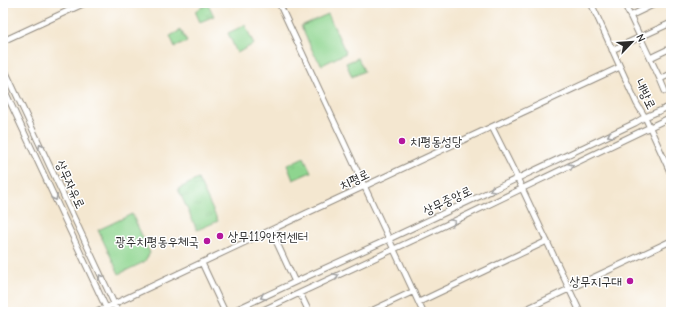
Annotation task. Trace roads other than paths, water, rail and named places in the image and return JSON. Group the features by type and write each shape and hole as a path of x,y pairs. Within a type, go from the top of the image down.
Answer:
{"street":[{"path":"3,41 85,3"},
{"path":"279,3 423,312"},
{"name":"내방로","path":"591,3 671,174"},
{"path":"624,3 665,91"},
{"path":"630,16 656,3"},
{"path":"612,50 671,22"},
{"path":"650,58 671,48"},
{"name":"상무자유로","path":"3,66 118,312"},
{"name":"치평로","path":"97,312 107,310 114,304 620,67"},
{"path":"660,79 671,74"},
{"name":"상무자유로","path":"3,86 107,310"},
{"name":"상무중앙로","path":"231,312 635,123 644,117 671,106"},
{"name":"상무중앙로","path":"259,312 465,216 671,117"},
{"path":"492,127 518,178 580,312"},
{"path":"271,230 295,282"},
{"path":"419,302 547,241"},
{"path":"520,312 671,241"},
{"path":"202,263 224,312"},
{"path":"369,312 414,291"},
{"path":"300,293 309,312"}],"place":[{"name":"치평동성당","path":"402,141"},
{"name":"상무119안전센터","path":"220,236"},
{"name":"광주치평동우체국","path":"207,241"},
{"name":"상무지구대","path":"630,281"}]}
